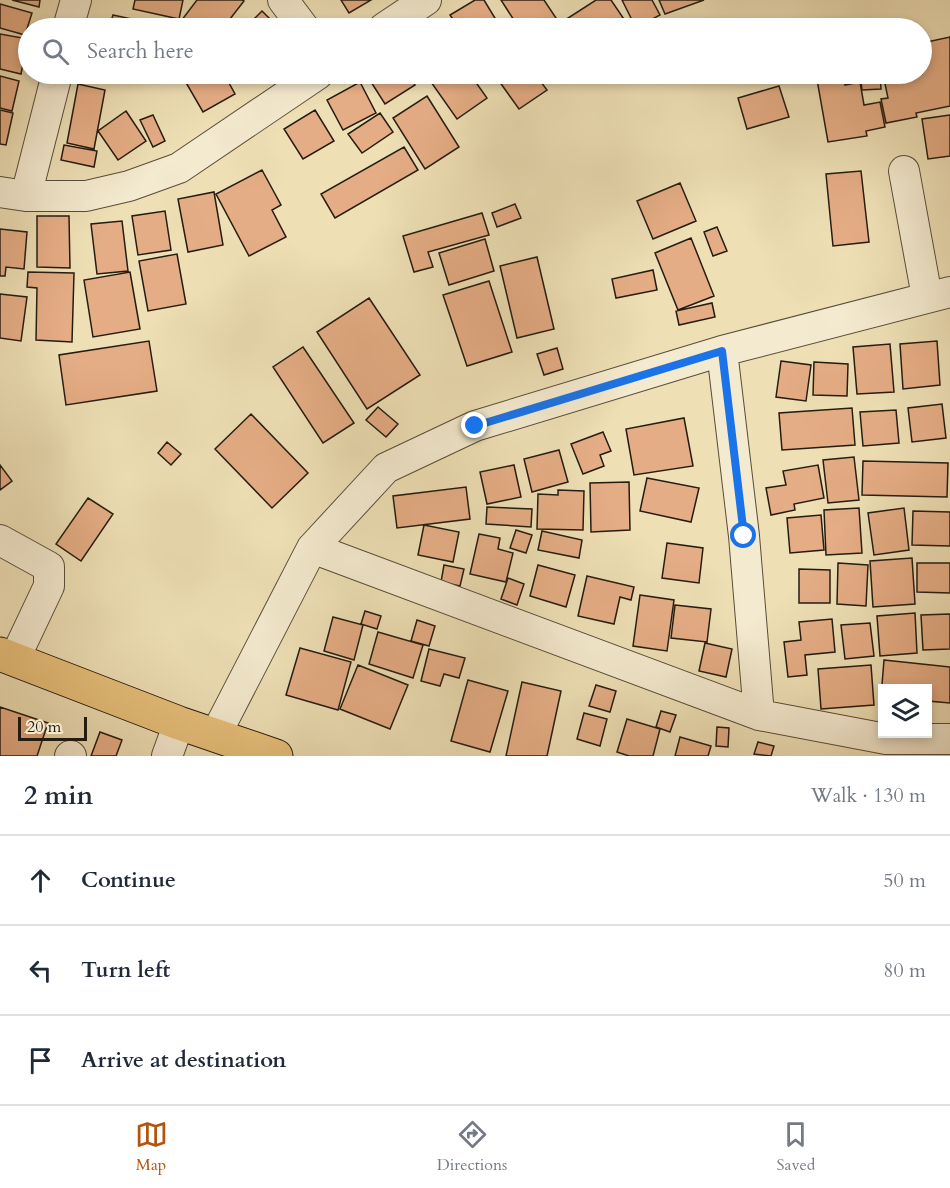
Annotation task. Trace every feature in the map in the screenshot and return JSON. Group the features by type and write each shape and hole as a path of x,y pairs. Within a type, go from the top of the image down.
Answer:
{"main road":[{"path":"7,657 179,723 276,756"}],"street":[{"path":"71,18 76,0"},
{"path":"283,0 296,18"},
{"path":"399,18 426,0"},
{"path":"53,84 13,194 86,196 129,186 179,168 303,84"},
{"path":"215,736 312,548 386,468 475,426 722,351 938,294 904,171"},
{"path":"722,351 744,536 759,715"},
{"path":"0,540 49,567 51,574 49,586 7,657"},
{"path":"312,548 759,715 886,739 950,739"},
{"path":"167,756 179,723"}],"building":[{"path":"12,0 40,0 39,7"},
{"path":"135,0 183,0 179,18 133,9"},
{"path":"197,0 244,1 231,18 183,18"},
{"path":"341,0 371,0 349,13"},
{"path":"475,0 484,0 495,18 452,18 450,15"},
{"path":"501,0 544,0 556,18 513,18"},
{"path":"596,0 611,0 623,18 568,18"},
{"path":"622,0 652,0 660,15 654,18 631,18"},
{"path":"659,0 704,0 665,14"},
{"path":"0,4 32,13 30,18 18,18 18,33 0,28"},
{"path":"262,11 269,18 255,18"},
{"path":"0,34 18,37 18,73 0,69"},
{"path":"950,37 950,106 916,113 917,117 886,123 881,99 888,98 885,84 932,84 932,41"},
{"path":"0,76 18,81 12,111 0,108"},
{"path":"78,84 105,90 94,149 67,143"},
{"path":"187,84 230,84 235,94 203,112"},
{"path":"356,84 361,84 376,113 343,130 327,100"},
{"path":"372,84 414,84 415,85 385,104"},
{"path":"432,84 477,84 487,98 457,119"},
{"path":"501,84 542,84 547,90 519,109"},
{"path":"818,84 860,84 864,105 880,102 885,127 866,131 867,136 828,142"},
{"path":"861,84 881,84 881,89 862,90"},
{"path":"779,86 789,117 747,129 738,98"},
{"path":"427,96 459,147 425,169 393,118"},
{"path":"0,110 13,113 6,145 0,144"},
{"path":"315,110 334,141 303,159 284,129"},
{"path":"126,111 146,141 118,160 98,131"},
{"path":"380,113 393,132 362,153 348,134"},
{"path":"153,115 165,141 153,147 140,120"},
{"path":"950,115 950,156 928,159 922,119"},
{"path":"64,145 97,151 94,167 61,160"},
{"path":"404,147 418,170 335,218 321,194"},
{"path":"262,170 281,205 272,210 286,237 249,256 216,194"},
{"path":"861,171 869,242 833,246 826,174"},
{"path":"680,183 696,221 653,239 637,201"},
{"path":"214,192 223,245 188,252 178,199"},
{"path":"515,204 521,218 497,227 492,213"},
{"path":"165,211 171,250 138,255 132,216"},
{"path":"482,213 489,235 428,252 433,267 414,272 403,236"},
{"path":"37,216 69,216 70,268 37,267"},
{"path":"122,221 128,271 97,274 91,224"},
{"path":"717,227 727,251 713,256 704,232"},
{"path":"0,229 27,232 24,269 6,267 5,276 0,276"},
{"path":"691,238 714,296 678,310 655,253"},
{"path":"485,239 494,271 449,285 439,253"},
{"path":"177,254 186,304 148,311 139,261"},
{"path":"537,257 554,329 517,338 500,266"},
{"path":"653,270 657,290 616,298 612,279"},
{"path":"28,272 74,273 72,342 36,340 37,288 27,287"},
{"path":"130,272 140,329 93,337 84,280"},
{"path":"489,281 512,352 467,366 443,295"},
{"path":"0,294 27,297 21,341 0,338"},
{"path":"369,298 420,375 367,409 317,332"},
{"path":"712,303 715,317 679,325 676,311"},
{"path":"149,341 157,391 66,405 59,355"},
{"path":"937,341 940,385 903,389 900,344"},
{"path":"890,344 894,392 857,394 853,347"},
{"path":"303,347 354,423 323,443 273,367"},
{"path":"557,348 563,369 544,375 537,354"},
{"path":"781,361 811,365 806,401 776,397"},
{"path":"814,362 848,364 847,396 813,395"},
{"path":"942,404 946,438 912,442 908,408"},
{"path":"378,407 398,424 386,437 366,420"},
{"path":"852,408 855,445 782,450 779,413"},
{"path":"896,410 899,443 863,446 860,412"},
{"path":"251,414 308,473 272,508 215,449"},
{"path":"684,418 693,466 634,475 626,429"},
{"path":"603,432 611,451 600,455 604,466 583,474 571,444"},
{"path":"167,442 181,454 171,465 158,453"},
{"path":"559,450 568,482 532,492 524,459"},
{"path":"854,457 859,500 828,503 823,460"},
{"path":"863,461 948,463 947,497 862,495"},
{"path":"0,465 12,481 0,490"},
{"path":"514,465 521,497 487,504 480,472"},
{"path":"818,465 824,498 794,504 795,510 771,515 766,488 786,485 783,471"},
{"path":"647,478 699,488 691,522 640,511"},
{"path":"629,482 630,530 591,532 590,483"},
{"path":"466,487 470,519 397,528 393,496"},
{"path":"558,490 584,491 583,530 537,529 538,494 558,495"},
{"path":"88,498 113,514 81,561 56,544"},
{"path":"487,507 532,509 531,527 486,524"},
{"path":"859,508 862,553 826,555 824,510"},
{"path":"904,508 909,550 874,555 868,513"},
{"path":"913,511 950,512 950,546 912,545"},
{"path":"821,515 824,550 790,553 787,518"},
{"path":"424,525 459,532 453,562 418,555"},
{"path":"516,530 532,535 526,553 510,548"},
{"path":"542,531 582,540 579,558 538,550"},
{"path":"479,534 500,538 498,549 513,553 506,582 470,574"},
{"path":"667,543 703,548 699,583 662,578"},
{"path":"912,558 915,604 873,607 870,561"},
{"path":"838,563 868,565 866,606 837,604"},
{"path":"917,563 950,563 950,593 917,592"},
{"path":"444,565 464,569 460,586 441,582"},
{"path":"538,565 575,575 566,607 530,596"},
{"path":"799,569 830,570 830,603 799,603"},
{"path":"587,576 634,587 631,600 620,597 614,624 578,616"},
{"path":"508,578 524,584 517,605 501,599"},
{"path":"640,595 674,600 667,651 633,646"},
{"path":"675,605 711,609 707,642 671,638"},
{"path":"365,611 381,616 377,629 361,624"},
{"path":"915,613 917,653 880,656 877,616"},
{"path":"950,614 950,649 923,650 921,615"},
{"path":"333,617 363,625 354,660 324,651"},
{"path":"832,619 835,652 805,655 807,675 788,677 784,642 801,640 799,622"},
{"path":"417,620 435,626 429,646 411,641"},
{"path":"870,623 874,656 845,659 841,625"},
{"path":"378,632 423,645 413,678 369,664"},
{"path":"705,643 732,649 726,677 699,671"},
{"path":"300,648 351,662 338,710 286,695"},
{"path":"429,649 465,658 459,678 444,674 440,686 421,681"},
{"path":"884,660 950,667 950,703 932,701 932,684 882,684"},
{"path":"358,665 408,685 390,729 340,709"},
{"path":"871,665 874,705 821,709 818,669"},
{"path":"468,680 508,691 490,752 451,741"},
{"path":"522,682 561,691 547,756 506,756"},
{"path":"596,685 616,691 610,712 589,706"},
{"path":"0,707 48,723 37,756 0,756"},
{"path":"661,711 676,715 670,732 656,727"},
{"path":"584,713 607,719 600,746 577,739"},
{"path":"627,719 660,729 653,756 629,756 617,752"},
{"path":"717,727 729,728 728,747 716,746"},
{"path":"100,732 122,740 116,756 91,756"},
{"path":"680,737 711,746 708,756 675,756"},
{"path":"758,742 774,746 771,756 754,754"}],"route":[{"path":"475,426 722,351 744,536"}]}
